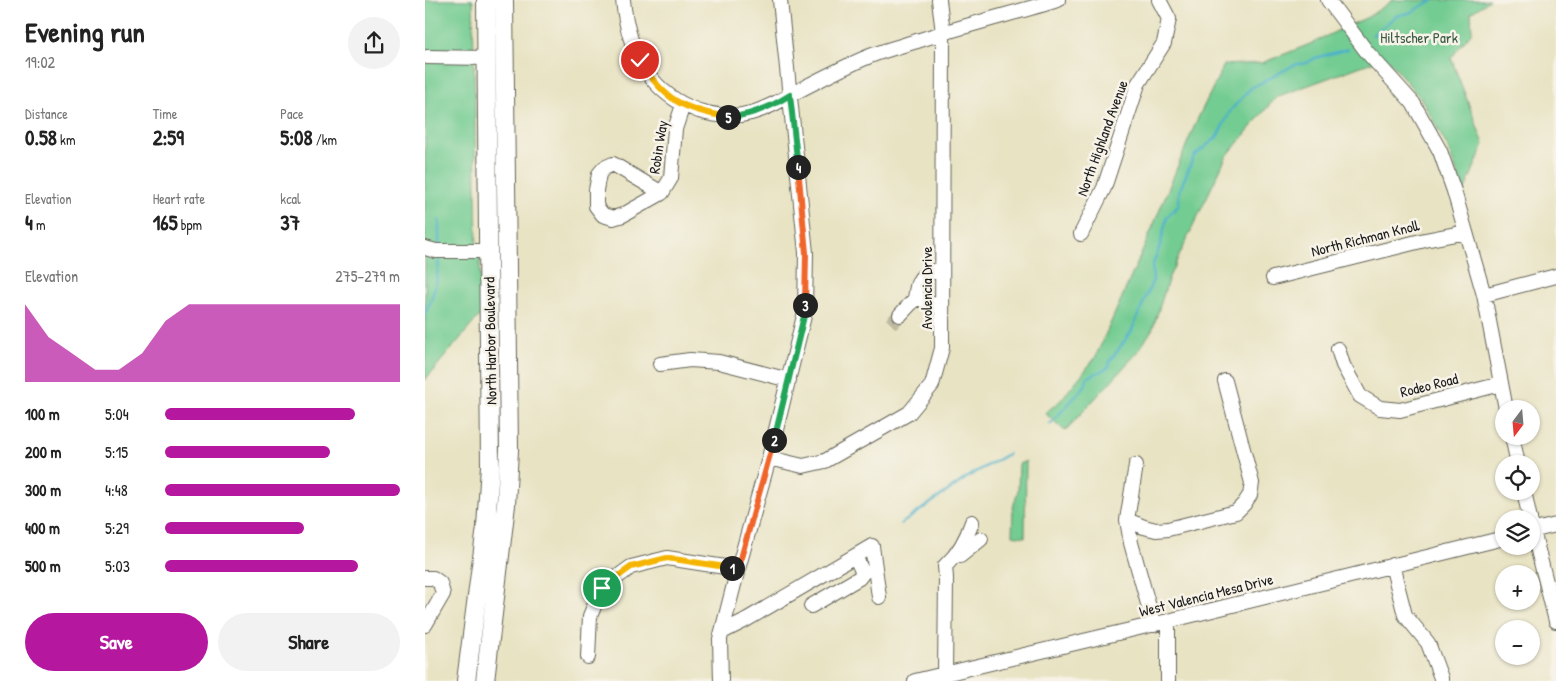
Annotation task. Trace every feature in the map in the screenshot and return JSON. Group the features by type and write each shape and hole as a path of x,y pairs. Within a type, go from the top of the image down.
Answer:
{"main road":[{"name":"North Harbor Boulevard","path":"466,681 486,527 490,466 487,0"},
{"name":"North Harbor Boulevard","path":"485,681 506,504 509,450 503,0"}],"street":[{"path":"623,0 631,42 650,77 664,92 683,105 709,114 730,117 750,114 772,106 790,95 871,56 1058,0"},
{"path":"721,681 720,639 769,458 805,312 806,253 780,0"},
{"name":"Avolencia Drive","path":"769,458 803,466 825,461 909,413 932,385 942,348 943,33 939,0"},
{"name":"North Highland Avenue","path":"1081,234 1104,188 1138,84 1164,43 1169,19 1159,0"},
{"path":"1328,0 1367,52 1413,103 1440,151 1484,295 1504,400"},
{"path":"427,57 487,58"},
{"name":"Robin Way","path":"662,194 613,164 604,168 599,174 596,206 603,215 613,218 623,215 662,194 671,178 675,129 683,105"},
{"name":"North Richman Knoll","path":"1273,278 1425,240 1466,232"},
{"path":"434,250 489,251"},
{"path":"899,316 915,299 917,283 923,275 942,268"},
{"path":"1484,295 1556,276"},
{"path":"915,299 924,300 942,308"},
{"name":"Rodeo Road","path":"1338,349 1343,365 1360,396 1380,408 1400,410 1501,384"},
{"path":"660,364 690,360 719,362 789,380"},
{"path":"1127,520 1144,528 1168,530 1236,512 1245,504 1250,495 1252,484 1225,382"},
{"path":"1136,465 1127,520 1131,543 1153,625"},
{"path":"945,674 945,566 963,542 972,522"},
{"path":"1540,526 1556,525"},
{"path":"946,578 960,556 981,539"},
{"name":"West Valencia Mesa Drive","path":"915,681 1153,625 1495,540"},
{"path":"722,632 872,546 879,597"},
{"path":"1539,555 1556,620"},
{"path":"811,606 859,578 863,573 855,556"},
{"path":"588,657 590,616 602,588 631,567 667,558 738,569"},
{"path":"1392,565 1405,615 1427,643 1441,681"},
{"path":"425,578 433,578 441,583 443,594 425,625"},
{"path":"816,579 827,596"},
{"path":"1168,621 1168,681"}],"green space":[{"path":"425,0 473,0 477,257 480,258 481,314 425,380"},
{"name":"Hiltscher Park","path":"1393,0 1490,0 1471,13 1472,32 1451,58 1484,144 1464,192 1447,146 1422,100 1386,57 1276,97 1226,157 1169,277 1153,328 1138,352 1065,431 1045,413 1060,401 1095,358 1146,243 1196,122 1224,65 1262,63 1310,44 1368,17"},
{"path":"1026,461 1025,537 1012,535 1013,507 1018,491 1019,464"}],"waterway":[{"path":"1373,35 1396,16 1409,13 1433,0"},
{"path":"1050,424 1085,386 1087,378 1109,367 1110,361 1131,332 1153,280 1152,266 1160,246 1167,217 1179,205 1179,192 1194,156 1217,137 1231,110 1251,88 1296,64 1307,63 1315,58 1348,49"},
{"path":"439,220 439,247"},
{"path":"425,313 435,285 439,255"},
{"path":"901,524 969,476 1008,454"}],"tunnel":[{"path":"891,324 900,315"}],"route":[{"path":"602,588 631,567 667,558 738,569 769,458 805,312 806,253 790,95 772,106 750,114 730,117 709,114 683,105 664,92 650,77 640,60"}]}
